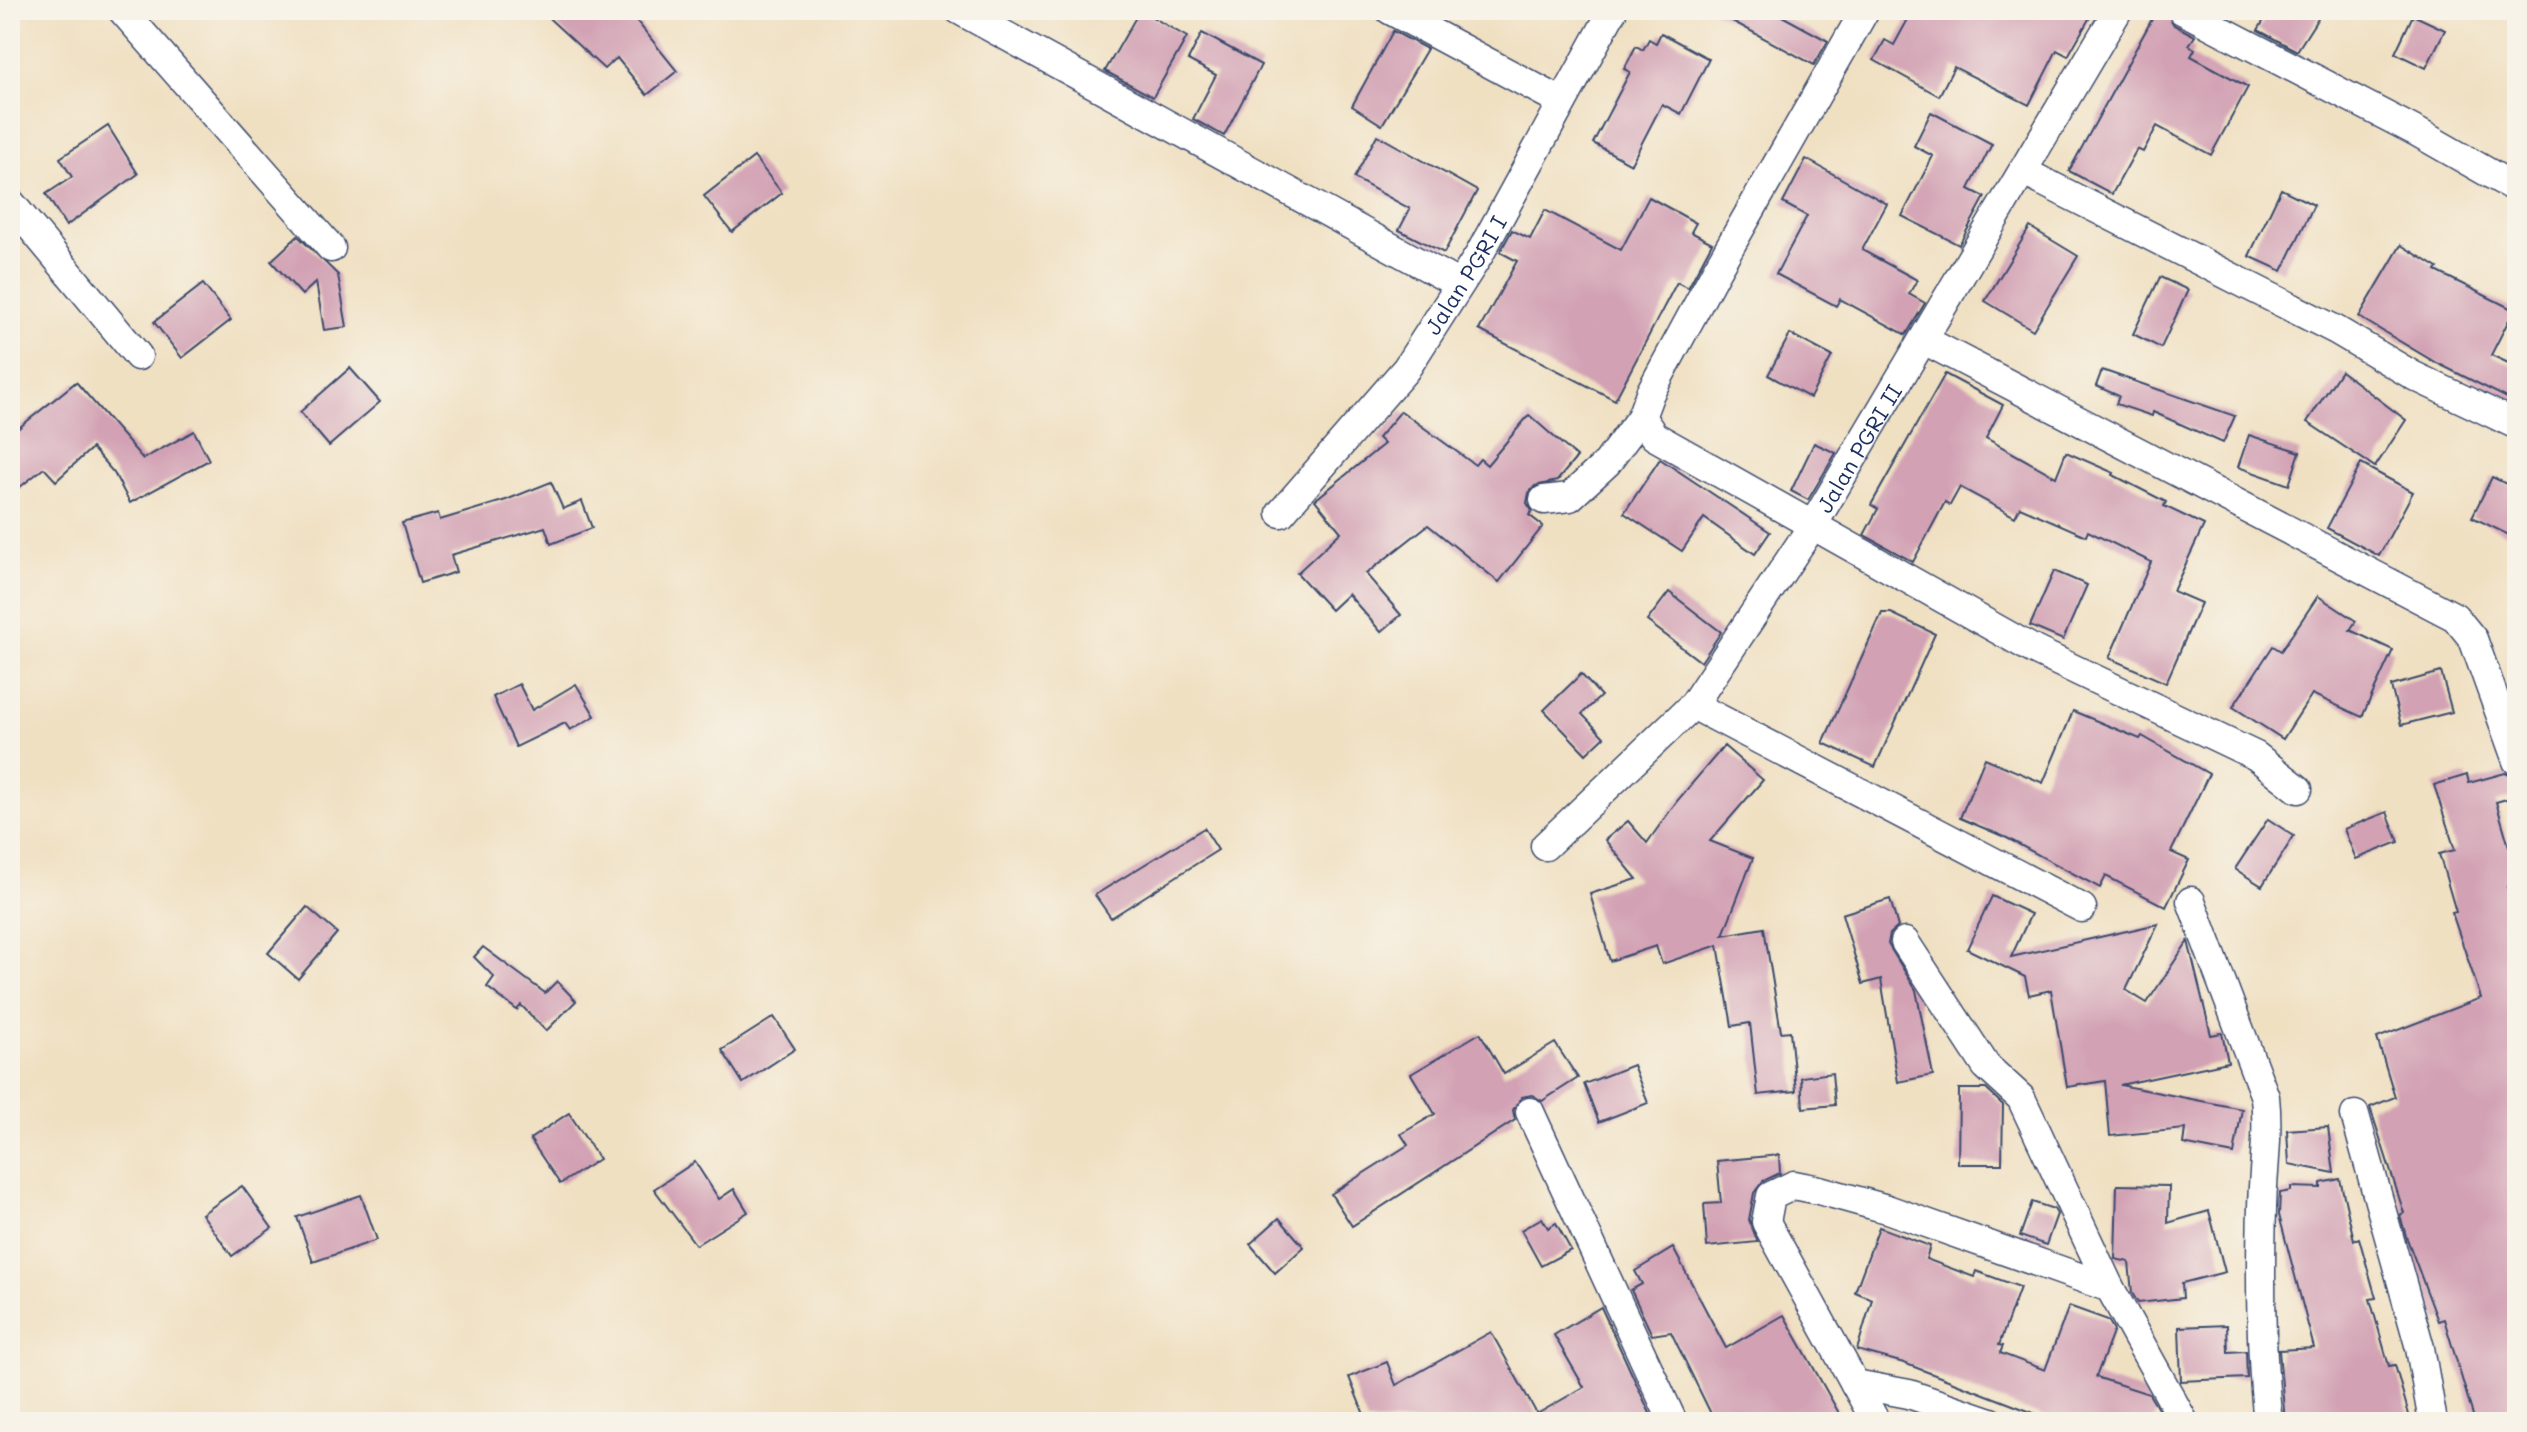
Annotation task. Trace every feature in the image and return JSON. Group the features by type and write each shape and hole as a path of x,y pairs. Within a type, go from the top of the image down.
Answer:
{"street":[{"path":"122,10 331,248"},
{"path":"959,10 1458,284"},
{"path":"1390,10 1562,102"},
{"name":"Jalan PGRI I","path":"1281,513 1406,369 1479,255 1613,10"},
{"path":"1544,500 1570,497 1607,463 1641,417 1650,393 1716,271 1865,10"},
{"name":"Jalan PGRI II","path":"1545,846 1693,705 1813,525 2118,10"},
{"path":"2182,10 2417,132 2517,189"},
{"path":"2024,172 2336,330 2414,376 2517,425"},
{"path":"10,202 138,356"},
{"path":"1924,340 2455,617 2473,639 2517,761"},
{"path":"1641,417 1654,436 2036,651 2256,756 2298,789"},
{"path":"1693,705 2082,908"},
{"path":"2191,901 2265,1097 2268,1131 2264,1161 2261,1270 2262,1371 2268,1422"},
{"path":"1905,942 1986,1066 2021,1098 2110,1288 2184,1422"},
{"path":"1530,1112 1673,1422"},
{"path":"2355,1115 2420,1348 2433,1422"},
{"path":"1876,1422 1766,1222 1771,1196 1794,1185 1887,1209 2110,1288"},
{"path":"1855,1384 1909,1394 1991,1422"}],"building":[{"path":"540,10 628,10 677,71 647,95 617,58 604,69"},
{"path":"1140,10 1187,37 1153,97 1105,71"},
{"path":"1712,10 1771,10 1828,41 1814,65"},
{"path":"1913,10 2094,10 2068,56 2057,50 2029,105 1954,67 1939,96 1874,60 1885,40 1894,45"},
{"path":"2157,10 2165,10 2174,25 2195,36 2189,45 2195,49 2191,56 2248,87 2211,155 2157,126 2143,152 2137,149 2112,194 2069,171"},
{"path":"2270,10 2323,10 2297,51 2258,30"},
{"path":"2413,15 2445,30 2426,68 2395,53"},
{"path":"1393,31 1427,49 1382,125 1352,106"},
{"path":"1202,33 1261,65 1224,136 1193,119 1216,75 1188,60"},
{"path":"1661,33 1709,59 1681,114 1662,104 1631,164 1593,143 1630,72 1624,69 1636,46 1643,50 1649,39 1656,43"},
{"path":"1931,112 1992,144 1969,189 1985,197 1959,245 1902,216 1933,156 1914,146"},
{"path":"108,126 138,174 66,226 46,194 72,177 60,158"},
{"path":"1377,135 1477,191 1444,253 1399,230 1410,209 1354,178"},
{"path":"754,157 782,193 732,232 704,196"},
{"path":"1806,159 1887,204 1862,250 1917,280 1909,294 1925,303 1906,335 1840,299 1836,306 1776,274 1807,216 1783,203"},
{"path":"2281,189 2314,205 2282,271 2249,256"},
{"path":"1649,197 1696,223 1691,232 1712,243 1688,288 1677,282 1615,400 1479,330 1517,261 1500,252 1512,230 1530,239 1545,210 1621,250"},
{"path":"2030,227 2078,256 2033,330 1985,301"},
{"path":"298,236 338,275 347,327 324,330 316,282 302,295 271,261"},
{"path":"2401,245 2438,268 2436,271 2514,310 2491,355 2517,367 2517,403 2433,361 2359,317"},
{"path":"2160,277 2188,290 2161,348 2133,334"},
{"path":"203,284 231,320 182,358 154,322"},
{"path":"1790,334 1832,356 1810,398 1768,375"},
{"path":"350,368 380,402 329,446 300,412"},
{"path":"2102,370 2235,416 2223,443 2153,412 2152,416 2116,404 2119,396 2096,386"},
{"path":"2341,371 2406,420 2375,467 2307,422"},
{"path":"1945,374 2003,405 1986,438 2056,477 2066,452 2114,473 2166,502 2164,506 2204,525 2173,591 2201,603 2166,683 2109,658 2151,562 2088,531 2086,536 2020,507 2015,517 1960,487 1950,505 1945,502 1913,562 1864,535 1878,509 1871,505"},
{"path":"76,382 143,459 194,431 209,460 130,503 114,473 92,448 56,481 44,468 10,495 10,435"},
{"path":"1401,411 1475,465 1480,459 1487,465 1529,415 1577,457 1557,481 1535,486 1529,493 1527,503 1532,511 1529,515 1543,526 1499,582 1428,525 1366,574 1401,615 1381,632 1348,594 1331,610 1297,573 1341,532 1315,500 1384,444 1378,438"},
{"path":"2249,435 2300,452 2289,485 2238,467"},
{"path":"1814,443 1836,453 1808,500 1791,491"},
{"path":"1660,459 1770,532 1755,554 1704,518 1682,551 1624,513"},
{"path":"2361,464 2413,492 2379,556 2327,528"},
{"path":"2492,477 2517,489 2517,539 2472,517"},
{"path":"551,482 563,509 582,501 592,528 551,544 545,527 451,555 456,572 420,583 402,523 438,513 440,520 506,500"},
{"path":"2054,571 2087,585 2063,640 2030,626"},
{"path":"1669,592 1721,632 1701,662 1647,621"},
{"path":"2318,596 2356,621 2350,630 2393,650 2362,717 2312,694 2283,739 2233,707 2273,646 2281,651"},
{"path":"1882,613 1891,613 1935,634 1875,767 1823,743"},
{"path":"2441,672 2452,712 2401,725 2391,686"},
{"path":"1581,674 1601,696 1582,714 1604,737 1586,754 1544,710"},
{"path":"519,684 532,710 576,684 595,716 570,730 565,723 516,747 493,697"},
{"path":"2073,711 2140,739 2142,736 2209,774 2171,852 2189,860 2166,907 2106,876 2100,888 2007,838 1960,818 1985,758 2043,783"},
{"path":"1724,746 1763,780 1710,841 1753,858 1723,935 1764,928 1781,1032 1790,1031 1796,1091 1758,1095 1750,1023 1732,1026 1718,945 1662,964 1656,946 1610,961 1590,894 1637,879 1605,840 1628,821 1647,843 1677,801"},
{"path":"2505,773 2517,778 2517,796 2496,802 2517,874 2517,884 2507,887 2517,917 2517,1422 2475,1422 2444,1319 2438,1321 2406,1236 2400,1215 2404,1213 2370,1107 2395,1097 2377,1038 2481,998 2452,913 2456,912 2439,854 2455,850 2434,785 2467,775 2469,783"},
{"path":"2387,812 2399,842 2356,859 2344,829"},
{"path":"2268,819 2294,836 2262,886 2235,869"},
{"path":"1204,828 1218,850 1111,918 1095,895"},
{"path":"1992,896 2031,914 2011,957 2158,924 2126,990 2147,1003 2188,941 2211,1035 2222,1033 2228,1062 2120,1085 2242,1109 2234,1154 2183,1144 2185,1129 2110,1136 2105,1081 2067,1087 2051,990 2029,995 2025,977 1967,949"},
{"path":"1890,899 1898,927 1890,934 1888,944 1916,990 1933,1075 1898,1082 1881,979 1863,984 1842,914"},
{"path":"307,907 337,933 298,979 268,953"},
{"path":"483,947 545,993 557,981 576,1001 546,1031 521,1005 517,1010 487,987 494,977 474,957"},
{"path":"774,1017 795,1049 743,1083 722,1050"},
{"path":"1480,1033 1504,1074 1555,1043 1578,1078 1542,1101 1532,1095 1522,1097 1513,1110 1515,1120 1352,1226 1331,1194 1408,1145 1401,1134 1435,1114 1411,1074"},
{"path":"1633,1065 1648,1103 1599,1122 1584,1084"},
{"path":"1832,1073 1835,1105 1803,1108 1801,1077"},
{"path":"1959,1089 1986,1089 2003,1105 2002,1164 1958,1164"},
{"path":"569,1113 599,1159 560,1184 530,1139"},
{"path":"2328,1127 2334,1173 2289,1164 2287,1130"},
{"path":"1779,1155 1780,1173 1763,1181 1754,1193 1749,1220 1758,1242 1707,1247 1704,1204 1721,1203 1717,1161"},
{"path":"695,1162 719,1199 734,1189 748,1212 696,1245 654,1189"},
{"path":"2340,1179 2354,1240 2359,1238 2376,1298 2370,1299 2389,1366 2395,1365 2411,1422 2285,1422 2279,1350 2314,1348 2279,1215 2280,1193 2291,1191 2291,1187 2321,1188 2321,1183"},
{"path":"2117,1185 2169,1186 2168,1223 2209,1211 2225,1272 2182,1283 2183,1298 2138,1303 2132,1293 2129,1262 2115,1259"},
{"path":"242,1186 272,1228 232,1256 202,1214"},
{"path":"361,1195 377,1240 313,1262 297,1217"},
{"path":"2032,1202 2054,1209 2057,1214 2046,1245 2020,1236"},
{"path":"1279,1218 1304,1247 1275,1273 1250,1244"},
{"path":"1542,1218 1548,1228 1556,1223 1571,1250 1541,1266 1521,1230"},
{"path":"1879,1227 1930,1246 1926,1259 1974,1277 1976,1271 2020,1287 1999,1345 2003,1346 2000,1353 2045,1370 2069,1306 2108,1320 2114,1330 2096,1377 2149,1394 2158,1409 2153,1422 2057,1422 1904,1363 1857,1350 1872,1299 1855,1292"},
{"path":"1673,1248 1726,1348 1784,1315 1844,1422 1715,1422 1671,1332 1652,1335 1631,1290 1642,1284 1635,1271"},
{"path":"1601,1307 1654,1422 1367,1422 1349,1377 1387,1362 1396,1385 1491,1332 1537,1414 1584,1387 1554,1335"},
{"path":"2227,1325 2228,1352 2246,1351 2247,1378 2181,1381 2179,1327"}]}
